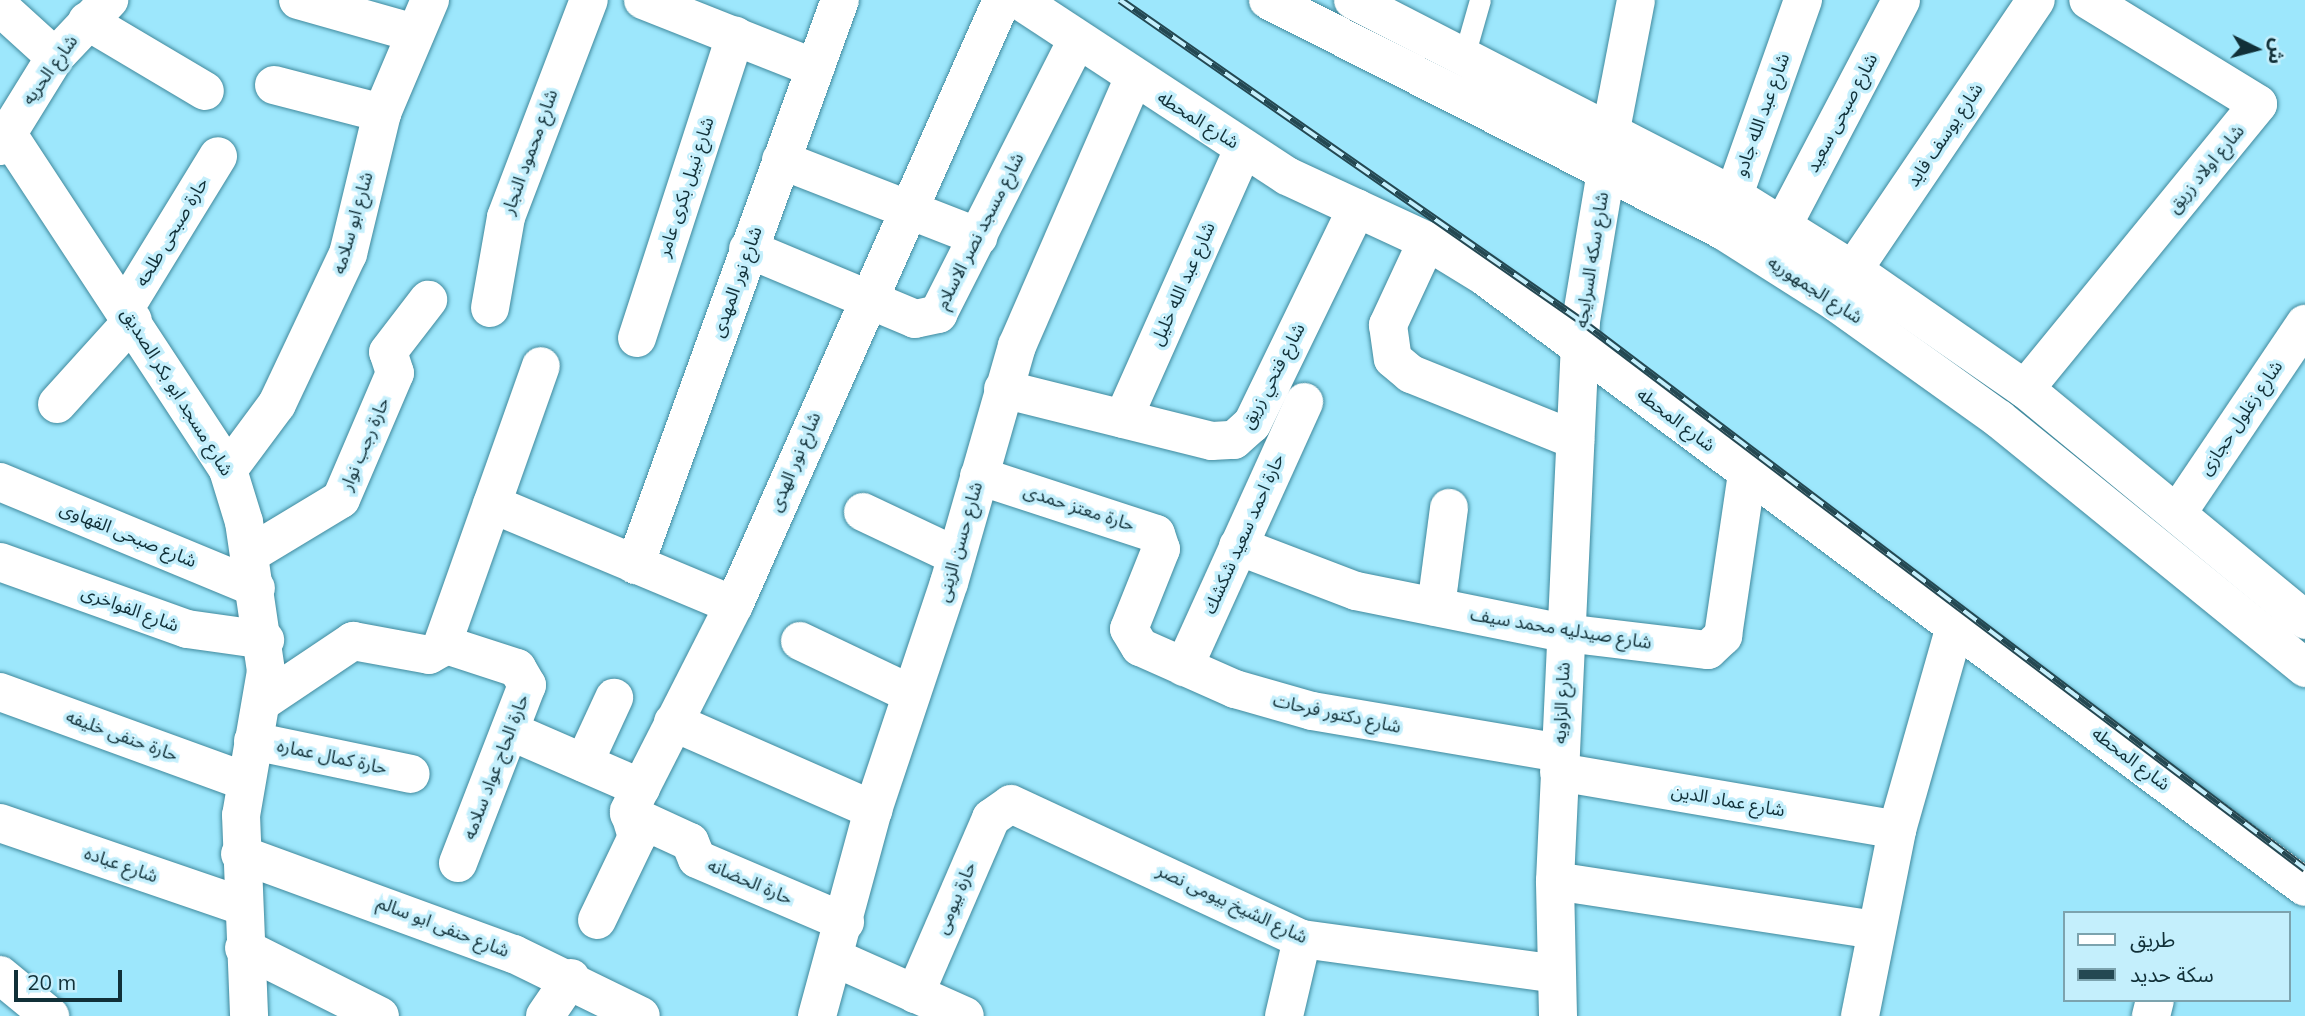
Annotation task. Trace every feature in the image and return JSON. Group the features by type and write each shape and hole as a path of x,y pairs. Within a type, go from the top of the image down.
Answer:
{"street":[{"path":"298,0 422,16"},
{"name":"شارع محمود النجار","path":"490,308 506,217 589,0"},
{"path":"643,0 816,68"},
{"name":"شارع نور المهدى","path":"635,565 840,0"},
{"name":"شارع نور الهدى","path":"635,801 734,605 904,208 1002,0"},
{"name":"شارع المحطه","path":"1018,0 1133,79 1243,149 1427,241 1580,348 2305,887"},
{"name":"شارع الجمهوريه","path":"1268,0 1606,172 1728,213 1782,227 1853,270 2025,389 2178,512 2305,621"},
{"name":"شارع الجمهوريه","path":"1353,0 1392,9 1464,56 1611,130 1728,213 1999,419 2305,668"},
{"path":"1611,130 1636,0"},
{"name":"شارع عبد الله جادو","path":"1728,213 1803,0"},
{"name":"شارع صبحى سعيد","path":"1782,227 1901,0"},
{"name":"شارع يوسف فايد","path":"1853,270 2036,0"},
{"name":"شارع اولاد زريق","path":"2025,389 2258,104 2088,0"},
{"path":"0,7 55,57"},
{"path":"98,11 205,90"},
{"name":"شارع الحريه","path":"3,140 55,57 98,11"},
{"name":"شارع ابو سلامه","path":"229,470 277,404 348,254 382,113 422,16"},
{"name":"شارع نبيل بكرى عامر","path":"637,338 735,36"},
{"name":"شارع مسجد نصر الاسلام","path":"748,249 915,318 938,314 1077,40"},
{"name":"شارع حسن الزينى","path":"817,1016 840,940 873,810 956,556 1003,389 1039,288 1133,79"},
{"path":"274,85 382,113"},
{"name":"شارع مسجد ابو بكر الصديق","path":"3,140 129,314 229,470 253,571 265,640 262,702 244,781 240,853 249,1016"},
{"name":"شارع عبد الله خليل","path":"1123,419 1243,149"},
{"name":"حارة صبحى طلحه","path":"57,404 129,314 218,156"},
{"path":"781,160 978,237"},
{"name":"شارع سكه السرايجه","path":"1580,348 1606,172"},
{"name":"شارع فتحي زريق","path":"1003,389 1212,441 1244,434 1357,208"},
{"path":"1427,241 1388,325 1392,359 1411,374 1575,440"},
{"name":"حارة رجب نوار","path":"253,571 341,499 395,373 388,352 428,300"},
{"name":"شارع زغلول حجازى","path":"2178,512 2305,324"},
{"name":"شارع الزاويه","path":"1558,1016 1555,881 1580,348"},
{"path":"262,702 353,641 429,655 443,644 541,366"},
{"name":"حارة احمد سعيد شكشك","path":"1184,667 1304,402"},
{"name":"شارع صيدليه محمد سيف","path":"1238,546 1327,583 1565,633 1702,650 1718,646 1747,473"},
{"name":"حارة معتز حمدى","path":"979,476 1156,534 1161,549 1129,635"},
{"name":"شارع صبحى القهاوى","path":"0,482 253,571"},
{"path":"492,504 734,605"},
{"path":"1436,607 1449,508"},
{"path":"863,512 956,556"},
{"name":"شارع الفواخرى","path":"0,562 187,629 265,640"},
{"path":"1860,1016 1897,830 1955,628"},
{"name":"شارع دكتور فرحات","path":"1129,635 1140,647 1184,667 1312,711 1559,762"},
{"path":"800,641 911,694"},
{"name":"حارة الحاج عواد سلامه","path":"443,644 525,674 526,690 458,863"},
{"name":"حارة حنفى خليفه","path":"0,692 244,781"},
{"path":"584,763 614,698"},
{"path":"673,722 873,810"},
{"name":"حارة الحضانه","path":"510,731 584,763 690,842 697,859 840,940 915,993 965,1016"},
{"name":"حارة كمال عماره","path":"253,741 411,774"},
{"name":"شارع عماد الدين","path":"1559,762 1897,830"},
{"path":"597,920 638,837 635,801"},
{"name":"شارع الشيخ بيومى نصر","path":"1003,807 1028,808 1302,939 1557,974"},
{"name":"حارة بيومى","path":"915,993 991,818 1003,807"},
{"name":"شارع عباده","path":"0,823 242,906"},
{"name":"شارع حنفى ابو سالم","path":"240,853 571,978 640,1016"},
{"path":"1555,881 1875,930"},
{"path":"1284,1016 1302,939"},
{"path":"244,948 380,1016"},
{"path":"0,975 50,1016"},
{"path":"545,1016 571,978"}],"lane":[{"path":"1464,56 1480,0"}],"railway":[{"path":"1120,0 1581,321 2305,869"}]}
